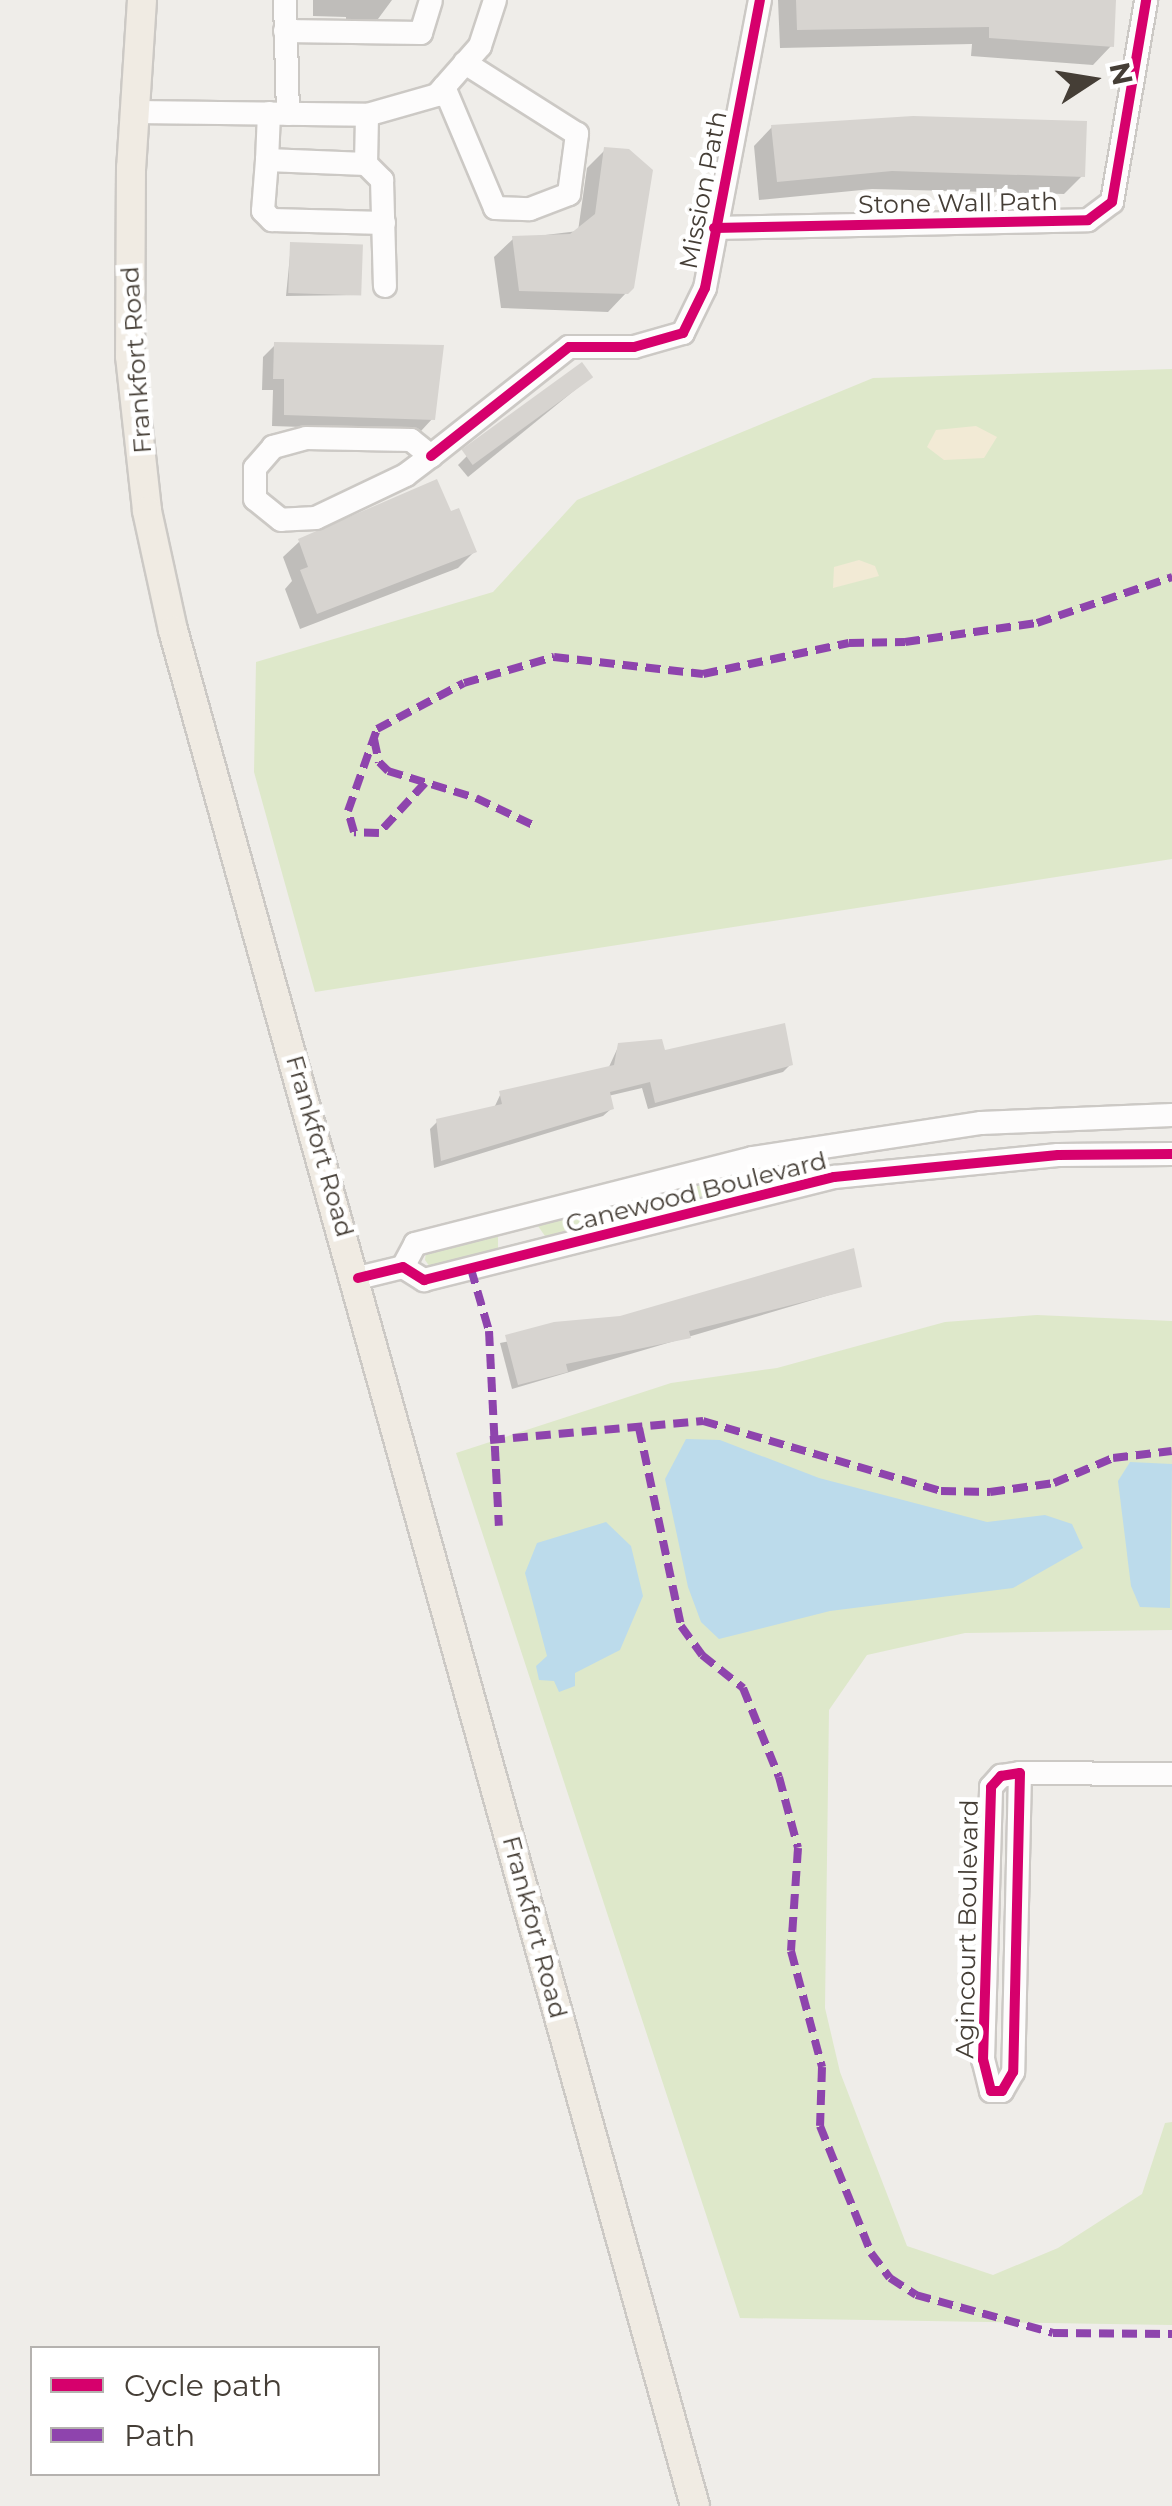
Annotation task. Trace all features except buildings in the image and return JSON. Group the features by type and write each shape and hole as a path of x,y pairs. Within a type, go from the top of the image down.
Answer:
{"main road":[{"name":"Frankfort Road","path":"142,0 135,112 130,356 147,510 225,821 358,1278 695,2506"}],"street":[{"path":"285,0 278,114 267,160 263,211 272,220 384,223"},
{"path":"285,30 421,33 431,0"},
{"path":"135,112 367,115 437,95 480,46 495,0"},
{"name":"Mission Path","path":"431,456 411,440 306,438 261,456 252,484 268,513 282,520 316,518 406,476 569,347 634,347 683,334 704,288 760,0"},
{"name":"Stone Wall Path","path":"714,228 1088,220 1112,202 1146,0"},
{"path":"444,87 494,208 530,210 569,194 578,134 465,62"},
{"path":"366,164 367,115"},
{"path":"267,160 366,164 382,180 386,286"},
{"name":"Canewood Boulevard","path":"402,1268 415,1244 752,1158 981,1123 1172,1115"},
{"name":"Canewood Boulevard","path":"358,1278 402,1268 424,1280 834,1177 1058,1156 1172,1154"},
{"path":"1020,1774 1172,1774"},
{"name":"Agincourt Boulevard","path":"1020,1774 1013,2072 1002,2091 991,2091 983,2060 990,1787 1001,1776 1020,1774"}],"green space":[{"path":"1172,369 1172,859 315,992 254,772 256,662 493,592 577,500 873,378"},
{"path":"775,1162 780,1177 545,1236 538,1226"},
{"path":"498,1233 498,1250 430,1267 425,1260 426,1252"},
{"path":"1037,1315 1172,1321 1172,1630 965,1633 867,1655 829,1710 825,2008 840,2072 907,2246 993,2275 1058,2248 1142,2194 1165,2123 1172,2122 1172,2325 740,2318 456,1453 671,1383 777,1368 945,1322"}],"sand":[{"path":"976,426 997,437 984,458 944,460 927,447 936,430"},
{"path":"859,560 875,566 879,576 833,588 834,567"}],"water":[{"path":"686,1439 720,1440 819,1478 987,1522 1045,1515 1072,1524 1083,1548 1013,1588 830,1611 719,1639 701,1622 688,1587 665,1479"},
{"path":"1130,1462 1172,1464 1170,1608 1140,1607 1131,1586 1118,1481"},
{"path":"606,1522 631,1546 643,1596 620,1650 575,1673 575,1686 559,1692 554,1681 539,1680 536,1666 547,1656 525,1573 537,1543"}],"marked path":[{"path":"425,783 379,833 354,832 348,811 377,729 464,683 554,657 703,674 849,643 905,642 1037,623 1172,577"},
{"path":"374,739 379,762 388,771 476,798 535,826"},
{"path":"471,1269 489,1331 499,1526"},
{"path":"490,1440 703,1421 941,1491 990,1492 1054,1483 1113,1458 1172,1451"},
{"path":"639,1428 681,1626 702,1655 743,1688 779,1777 798,1848 791,1951 822,2067 820,2126 871,2253 890,2278 916,2295 1053,2333 1172,2334"}],"cycle path":[{"path":"431,456 569,347 634,347 683,333 705,288 760,0"},
{"path":"714,228 1088,220 1112,202 1146,0"},
{"path":"358,1278 403,1267 424,1280 834,1177 1058,1155 1172,1154"},
{"path":"1020,1773 1013,2072 1002,2091 991,2091 983,2060 991,1787 1001,1776 1020,1773"}]}
